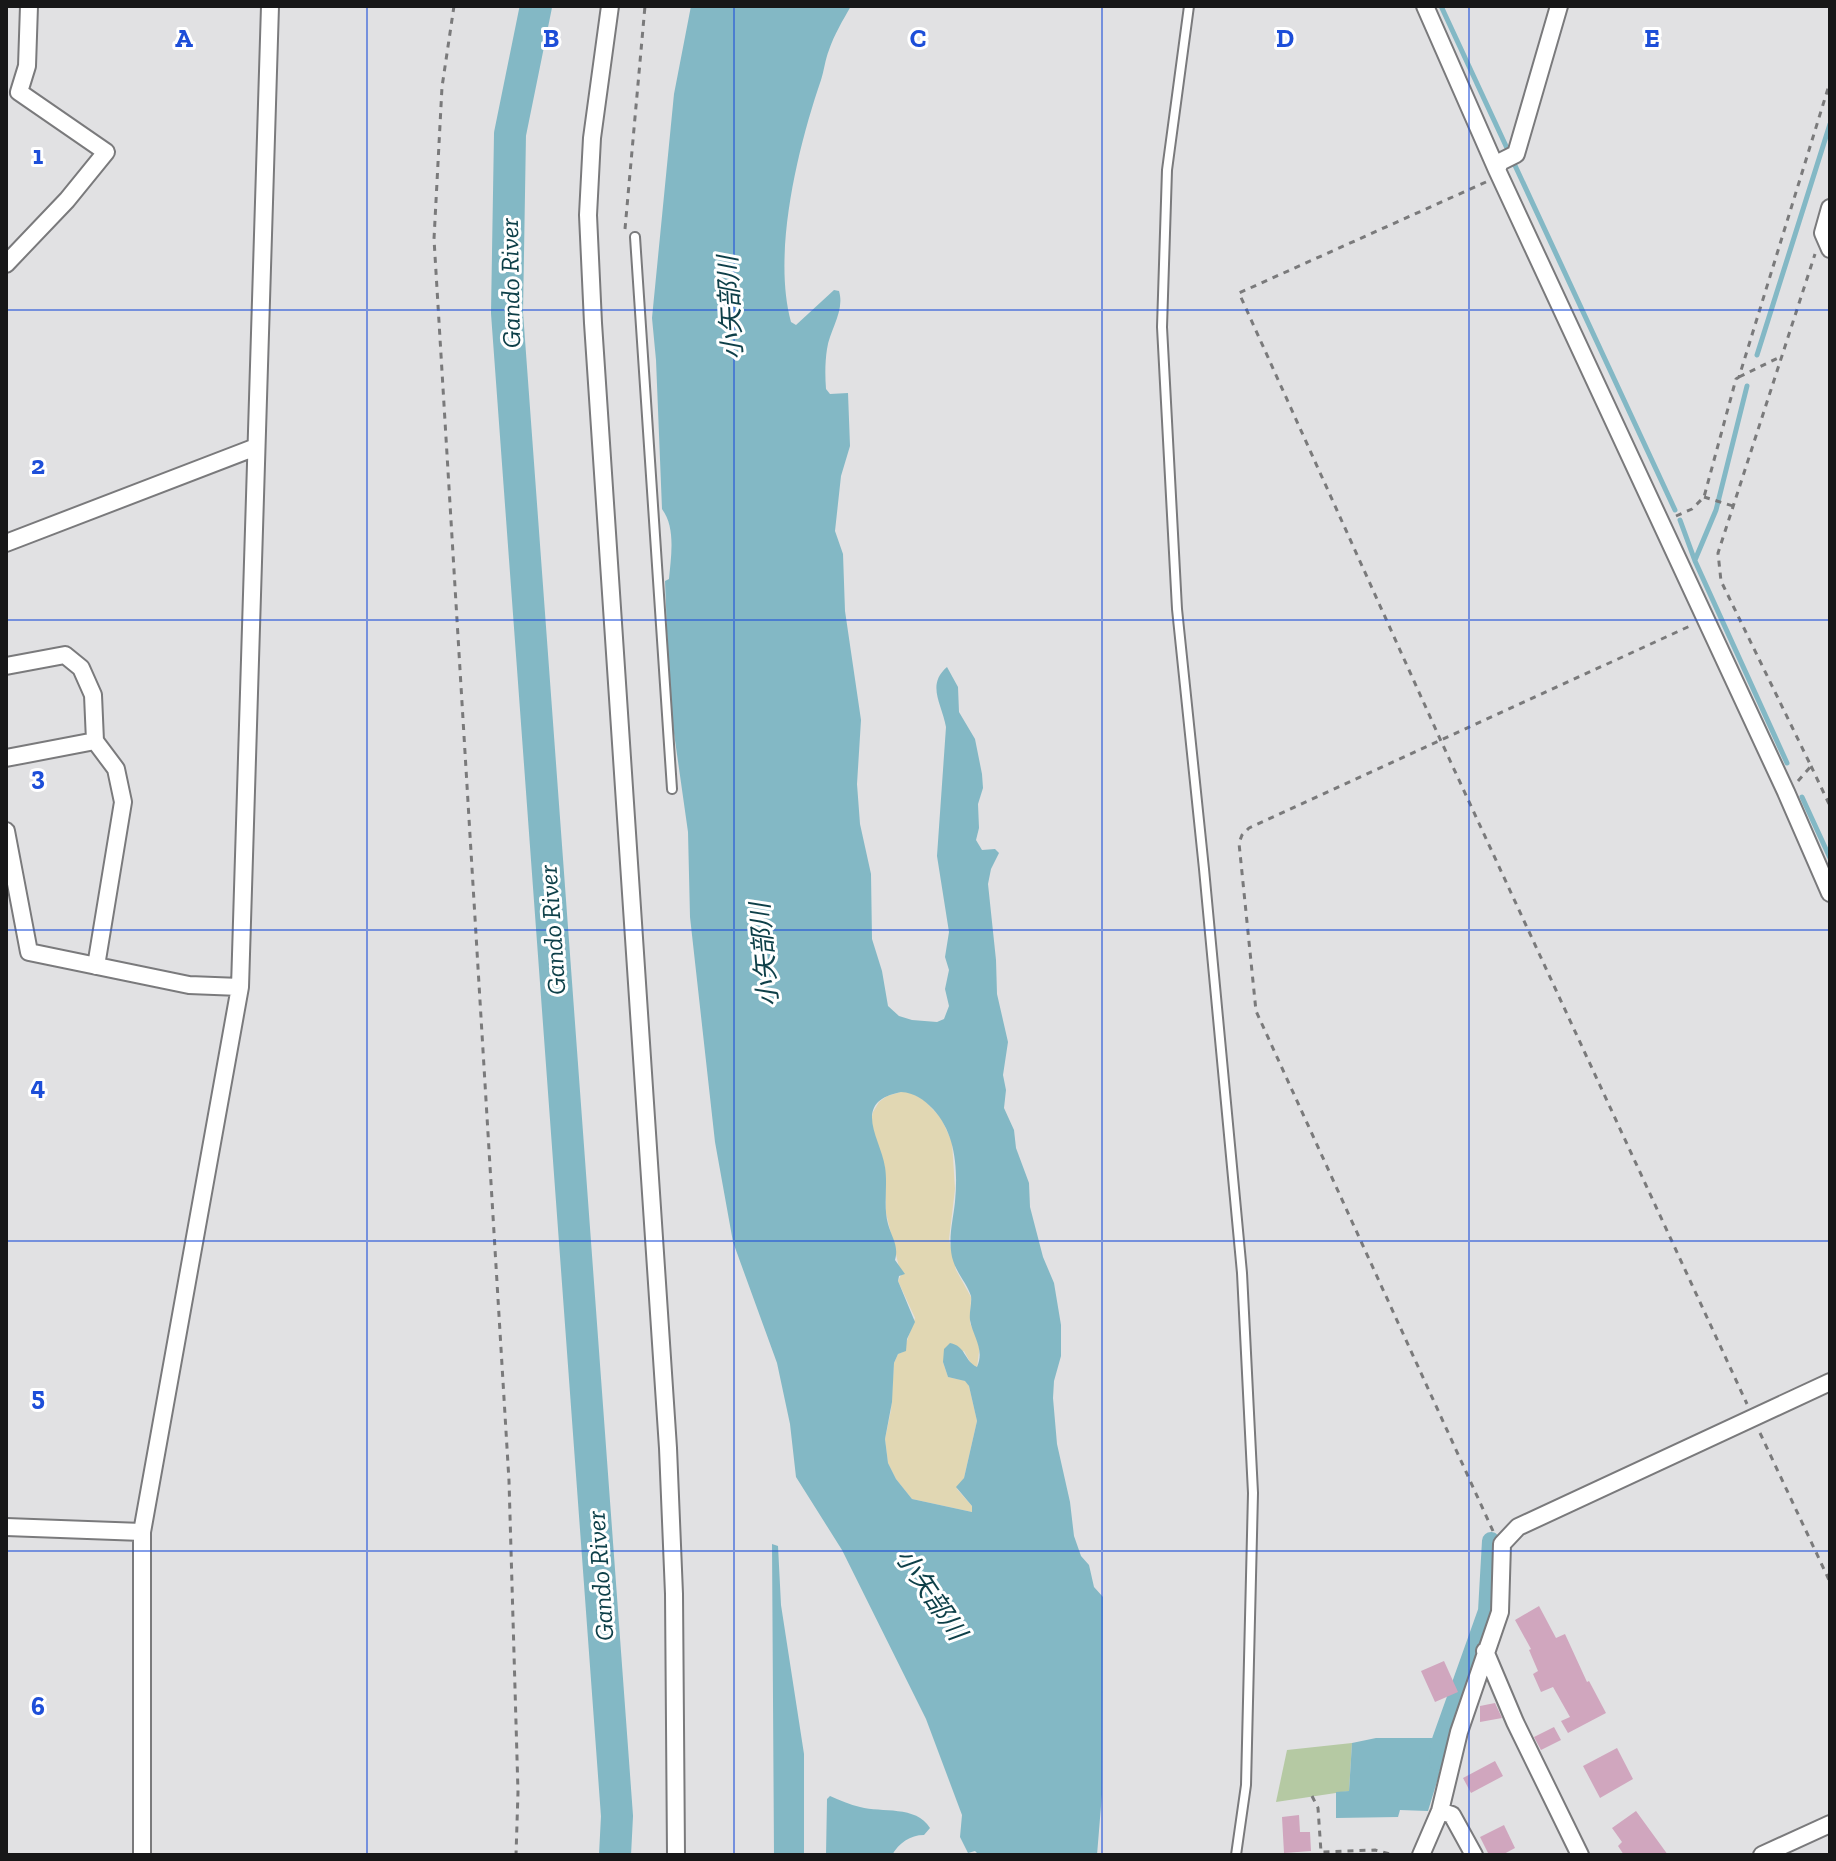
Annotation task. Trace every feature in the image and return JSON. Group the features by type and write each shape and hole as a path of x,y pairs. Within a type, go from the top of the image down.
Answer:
{"street":[{"path":"6,264 67,200 106,152 19,92 27,66 29,6"},
{"path":"142,1855 142,1532 240,987 270,6"},
{"path":"610,6 592,138 588,215 668,1448 674,1594 676,1855"},
{"path":"1425,6 1830,893"},
{"path":"1498,166 1516,154 1559,6"},
{"path":"1828,246 1823,233 1830,208"},
{"path":"6,543 256,447"},
{"path":"6,666 65,655 81,668 93,695 95,741 116,769 123,802 96,966"},
{"path":"6,758 95,741"},
{"path":"6,831 29,952 189,985 240,987"},
{"path":"1421,1855 1440,1811 1459,1732 1500,1612 1502,1544 1518,1527 1830,1382"},
{"path":"6,1527 142,1532"},
{"path":"1485,1651 1580,1855"},
{"path":"1440,1811 1452,1815 1474,1855"},
{"path":"1762,1855 1830,1824"}],"lane":[{"path":"1189,6 1167,170 1162,327 1177,609 1242,1273 1253,1493 1246,1785 1236,1855"},
{"path":"635,237 672,789"}],"path":[{"path":"454,6 442,87 434,239 509,1481 518,1792 516,1855"},
{"path":"635,237 624,235 645,6"},
{"path":"1661,522 1692,509 1704,497 1736,379 1830,82"},
{"path":"1498,166 1485,183 1239,293 1441,741 1830,1582"},
{"path":"1828,246 1812,256 1783,356 1718,553 1721,581 1830,806"},
{"path":"1739,377 1783,356"},
{"path":"1704,497 1733,506"},
{"path":"1502,1544 1256,1011 1239,843 1249,828 1705,620"},
{"path":"1786,792 1794,788 1811,766"},
{"path":"1312,1796 1318,1808 1321,1852 1375,1850 1394,1855"}],"green space":[{"path":"1352,1743 1349,1791 1276,1802 1287,1750"}],"sand":[{"path":"901,1092 909,1092 924,1100 941,1118 952,1142 955,1189 949,1239 956,1270 971,1297 970,1323 980,1345 977,1367 971,1364 964,1351 943,1362 948,1377 966,1381 969,1386 977,1421 964,1478 957,1489 972,1506 972,1512 912,1499 888,1463 885,1439 891,1410 894,1363 898,1354 903,1352 915,1318 898,1281 901,1275 886,1213 885,1167 870,1125 879,1102"}],"water":[{"name":"小矢部川","path":"691,6 851,6 828,54 796,168 786,233 786,295 791,322 796,325 834,290 839,291 839,313 827,349 826,389 830,394 848,393 850,446 841,476 835,531 843,554 845,611 861,720 857,784 860,824 871,874 872,939 888,1006 899,1016 937,1022 944,1019 949,1006 945,989 949,970 945,957 949,932 937,856 946,727 936,688 947,667 958,687 959,712 975,739 982,774 976,840 982,850 995,849 999,853 988,884 997,994 1008,1042 1003,1075 1006,1090 1004,1108 1014,1130 1016,1148 1029,1183 1030,1207 1043,1257 1054,1283 1061,1325 1061,1356 1053,1398 1057,1444 1074,1536 1081,1556 1089,1565 1094,1587 1103,1597 1102,1794 1097,1855 968,1853 960,1837 962,1815 926,1719 842,1550 796,1477 790,1424 777,1363 733,1242 715,1142 690,917 688,832 670,705 665,581 669,579 672,542 662,509 652,318 674,94","holes":["906,1093 918,1097 933,1109 947,1129 954,1152 956,1190 951,1250 954,1263 971,1296 970,1320 980,1354 977,1367 959,1347 950,1343 944,1349 943,1362 948,1377 965,1381 969,1386 977,1421 964,1478 956,1487 972,1506 972,1512 912,1499 888,1463 885,1439 892,1402 894,1363 898,1354 906,1351 907,1339 915,1322 898,1281 899,1276 905,1274 895,1260 896,1246 887,1217 885,1167 872,1113 876,1104 886,1097"]},
{"path":"772,1544 778,1546 781,1605 804,1754 804,1855 774,1855"},
{"path":"1376,1738 1444,1738 1439,1775 1428,1811 1400,1810 1398,1817 1336,1818 1336,1792 1349,1791 1352,1743"},
{"path":"830,1796 869,1809 908,1813 924,1821 930,1828 924,1835 905,1840 892,1855 826,1855 827,1799"}],"building":[{"path":"1539,1606 1556,1638 1565,1634 1587,1682 1606,1713 1568,1733 1561,1721 1570,1717 1553,1687 1541,1692 1533,1674 1538,1671 1531,1649 1515,1620"},
{"path":"1444,1661 1458,1692 1435,1702 1421,1671"},
{"path":"1495,1703 1502,1718 1480,1722 1480,1706"},
{"path":"1554,1727 1561,1740 1541,1750 1534,1737"},
{"path":"1617,1748 1633,1779 1600,1798 1583,1766"},
{"path":"1495,1761 1503,1776 1471,1793 1463,1778"},
{"path":"1636,1811 1668,1855 1624,1855 1618,1846 1622,1842 1612,1828"},
{"path":"1299,1815 1300,1832 1310,1832 1311,1851 1284,1853 1282,1817"},
{"path":"1504,1825 1515,1848 1502,1855 1489,1855 1480,1837"}],"waterway":[{"name":"Gando River","path":"536,6 510,134 507,313 617,1816 615,1855"},
{"path":"1441,6 1675,510"},
{"path":"1757,355 1830,124"},
{"path":"1695,560 1716,510 1747,386"},
{"path":"1680,520 1695,561 1787,763"},
{"path":"1802,797 1830,858"},
{"path":"1438,1762 1441,1740 1487,1611 1491,1541"}]}
